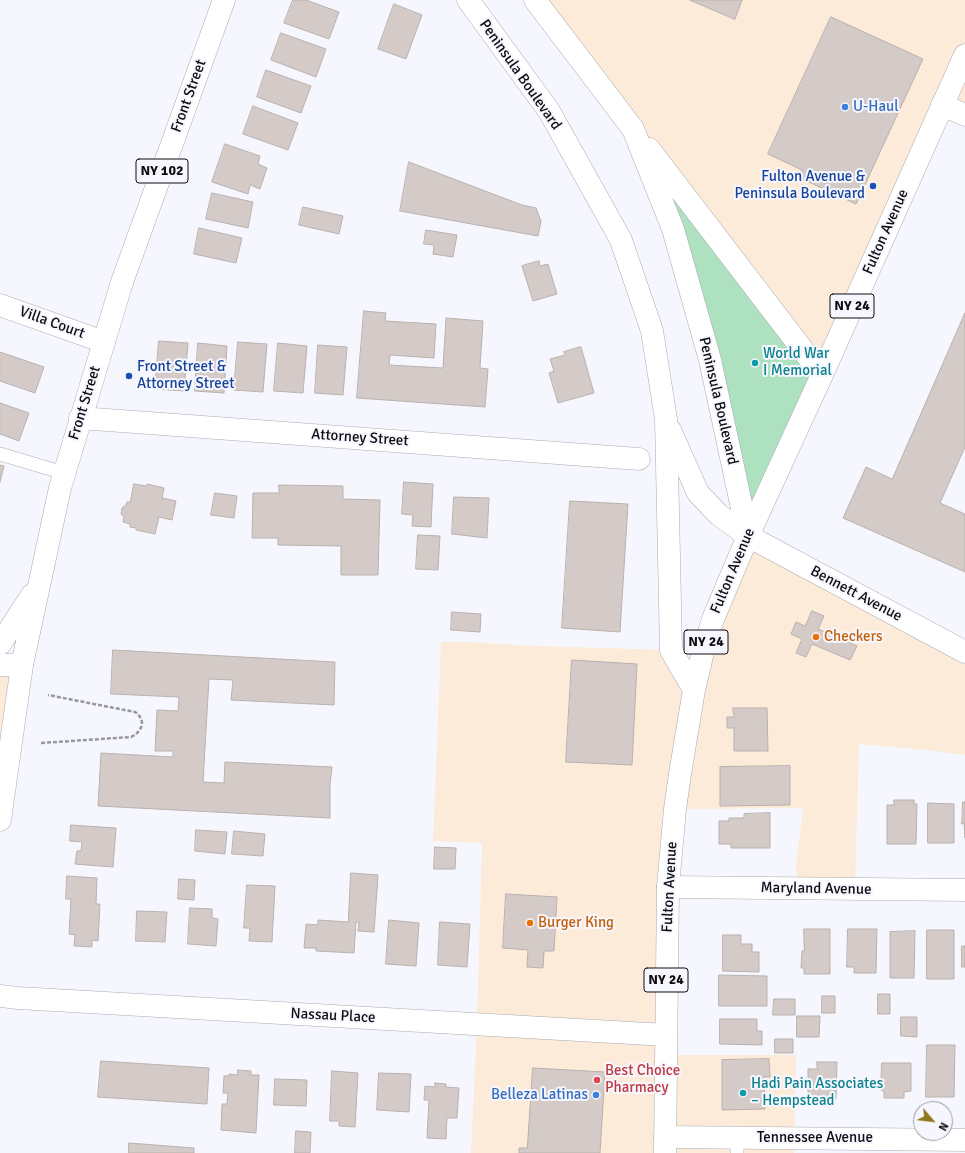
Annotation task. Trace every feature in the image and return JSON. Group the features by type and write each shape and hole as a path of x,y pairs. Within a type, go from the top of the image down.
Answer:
{"main road":[{"name":"Front Street","path":"1,810 22,665 64,473 122,282 224,0"},
{"name":"Peninsula Boulevard","path":"468,0 549,111 621,240 652,331 666,419 671,650 694,690"},
{"name":"Peninsula Boulevard","path":"535,0 822,375"},
{"name":"Fulton Avenue","path":"665,1145 668,887 677,794 694,690 703,652 714,619 748,536 822,375 965,54"},
{"path":"942,105 965,115"},
{"name":"Peninsula Boulevard","path":"633,129 672,229 710,360 748,536"},
{"name":"Villa Court","path":"0,305 104,342"},
{"name":"Attorney Street","path":"80,418 639,460"},
{"name":"Peninsula Boulevard","path":"666,419 698,493 719,515 748,536"},
{"name":"Bennett Avenue","path":"748,536 965,652"},
{"path":"0,644 40,582"},
{"path":"0,665 22,665"},
{"name":"Maryland Avenue","path":"668,887 965,890"},
{"name":"Nassau Place","path":"0,996 666,1035"},
{"name":"Tennessee Avenue","path":"665,1145 965,1140"}],"lane":[{"path":"0,454 64,473"}],"path":[{"path":"41,743 131,737 139,732 142,720 135,712 48,695"}],"shaded area":[{"path":"535,0 965,0 965,115 942,105 822,375"},
{"path":"748,536 965,652 965,755 859,744 855,889 798,888 796,865 803,808 675,809 666,1055 796,1055 794,1153 471,1153 477,1024 482,843 433,841 441,642 671,650 694,689"},
{"path":"0,665 22,665 0,810"}],"green space":[{"path":"639,140 822,375 748,536"}],"building":[{"path":"293,0 306,0 339,12 329,39 284,23"},
{"path":"690,0 742,0 735,19"},
{"path":"394,4 422,15 406,59 378,49"},
{"name":"U-Haul","path":"831,17 923,59 856,204 798,177 802,170 768,154"},
{"path":"281,33 326,49 316,77 271,60"},
{"path":"266,70 311,86 301,113 257,97"},
{"path":"253,106 298,123 288,150 243,134"},
{"path":"225,144 260,156 258,164 267,168 260,189 250,185 248,194 212,182"},
{"path":"409,162 522,205 536,208 541,221 538,236 400,211"},
{"path":"212,193 253,202 248,228 206,219"},
{"path":"303,207 343,216 339,234 299,225"},
{"path":"199,228 242,238 236,263 194,254"},
{"path":"426,230 457,235 453,257 433,254 434,245 424,244"},
{"path":"539,261 540,266 548,264 557,294 533,301 522,266"},
{"path":"364,311 386,313 385,321 436,324 434,358 390,355 389,365 443,368 446,318 483,321 480,368 488,369 485,407 357,398"},
{"path":"965,313 965,447 940,503 965,514 965,572 843,518 866,467 892,479"},
{"path":"159,341 188,343 184,391 155,389"},
{"path":"238,342 267,344 263,392 234,390"},
{"path":"198,343 227,346 224,393 195,391"},
{"path":"278,343 307,346 303,393 274,391"},
{"path":"318,345 347,347 343,395 315,393"},
{"path":"581,347 594,393 558,403 549,373 554,371 550,359 565,355 564,352"},
{"path":"0,352 44,367 35,393 0,381"},
{"path":"0,403 29,413 19,441 0,434"},
{"path":"0,465 4,466 0,482"},
{"path":"404,482 433,484 431,527 412,526 413,515 402,514"},
{"path":"134,484 146,486 147,484 164,488 162,498 176,501 172,520 159,517 155,534 136,530 136,528 130,527 130,524 123,522 124,517 121,514 122,508 127,502 130,502"},
{"path":"279,485 343,486 343,499 380,500 378,575 341,575 341,546 278,545 278,538 252,538 253,493 279,493"},
{"path":"215,493 237,496 234,518 211,515"},
{"path":"454,497 489,498 487,538 452,534"},
{"path":"570,501 628,504 620,632 562,628"},
{"path":"418,535 440,536 438,570 416,569"},
{"name":"Checkers","path":"812,611 824,616 818,629 857,646 850,660 812,644 806,657 796,653 802,639 791,634 796,622 805,626"},
{"path":"452,612 481,614 480,632 451,630"},
{"path":"113,650 335,662 334,705 231,700 233,680 209,679 203,782 224,783 225,762 332,767 330,784 330,818 98,806 101,753 173,757 173,751 155,751 157,710 178,711 179,697 111,694"},
{"path":"572,660 637,664 632,765 566,762"},
{"path":"733,708 767,708 768,751 734,751 734,728 727,728 727,717 734,717"},
{"path":"790,766 790,805 720,806 720,767"},
{"path":"894,800 914,800 914,804 917,804 916,844 887,844 887,805 894,805"},
{"path":"963,802 965,802 965,838 964,823 962,824"},
{"path":"928,803 954,804 954,843 928,843"},
{"path":"770,813 770,848 731,848 731,844 719,844 719,821 729,821 729,818 744,818 744,814"},
{"path":"71,825 116,828 113,867 75,864 77,851 81,851 82,842 70,841"},
{"path":"196,830 227,832 225,854 195,851"},
{"path":"234,831 265,834 263,856 232,854"},
{"path":"435,847 456,848 455,869 434,869"},
{"path":"351,873 378,875 374,932 358,931 359,922 356,922 354,953 316,951 316,948 304,948 306,924 318,925 318,920 348,922"},
{"path":"67,876 97,878 96,904 100,904 98,941 92,940 92,947 74,946 75,935 69,934 71,899 66,899"},
{"path":"179,879 195,880 194,900 178,899"},
{"path":"247,885 275,886 272,942 249,941 250,928 244,928"},
{"name":"Burger King","path":"506,894 557,897 554,951 544,951 543,968 527,967 528,950 503,948"},
{"path":"190,908 212,909 212,918 218,919 216,946 188,944"},
{"path":"137,911 167,912 165,942 136,941"},
{"path":"389,920 419,923 416,966 386,964"},
{"path":"440,922 470,924 467,967 438,965"},
{"path":"804,929 830,929 830,974 804,974 804,968 801,968 802,951 804,951"},
{"path":"848,929 877,929 876,973 854,973 854,967 847,967"},
{"path":"927,930 954,930 954,979 927,979"},
{"path":"915,931 914,978 890,978 890,932"},
{"path":"723,935 741,935 741,944 752,944 752,952 759,952 759,972 723,971"},
{"path":"962,946 965,946 965,967 962,967"},
{"path":"719,975 767,976 767,1006 719,1006"},
{"path":"878,994 890,994 890,1014 878,1014"},
{"path":"822,996 835,996 835,1013 822,1013"},
{"path":"774,999 795,999 795,1015 773,1015"},
{"path":"797,1016 820,1016 819,1037 797,1037"},
{"path":"901,1017 917,1017 917,1037 901,1036"},
{"path":"720,1019 757,1019 757,1031 762,1031 762,1045 720,1044"},
{"path":"775,1039 793,1039 793,1053 775,1053"},
{"path":"927,1045 955,1045 954,1097 926,1097"},
{"name":"Hadi Pain Associates – Hempstead","path":"769,1059 770,1077 764,1077 765,1109 722,1110 722,1060"},
{"path":"101,1061 209,1068 207,1104 98,1097"},
{"path":"817,1062 837,1062 836,1099 808,1098 808,1069 817,1069"},
{"path":"882,1063 911,1063 911,1091 904,1092 904,1098 884,1098 884,1091 881,1090"},
{"path":"533,1068 605,1072 600,1153 519,1153 519,1148 527,1148"},
{"path":"238,1070 251,1071 251,1075 259,1075 256,1133 221,1130 222,1104 227,1104 228,1093 223,1093 224,1076 229,1076 229,1074 237,1075"},
{"path":"332,1071 358,1073 355,1127 339,1126 339,1121 330,1121"},
{"path":"379,1073 411,1074 409,1112 377,1110"},
{"path":"275,1079 307,1080 306,1106 274,1105"},
{"path":"435,1083 446,1084 446,1087 459,1088 457,1118 447,1118 446,1139 427,1138 429,1100 424,1100 425,1086 435,1087"},
{"path":"296,1131 311,1132 310,1153 295,1153"},
{"path":"129,1143 194,1148 194,1153 129,1153"}],"place":[{"name":"U-Haul","path":"845,107"},
{"name":"Fulton Avenue & Peninsula Boulevard","path":"873,186"},
{"name":"World War I Memorial","path":"755,363"},
{"name":"Front Street & Attorney Street","path":"129,376"},
{"name":"Checkers","path":"816,637"},
{"name":"Burger King","path":"530,923"},
{"name":"Best Choice Pharmacy","path":"597,1080"},
{"name":"Hadi Pain Associates – Hempstead","path":"743,1093"},
{"name":"Belleza Latinas","path":"596,1095"}]}
